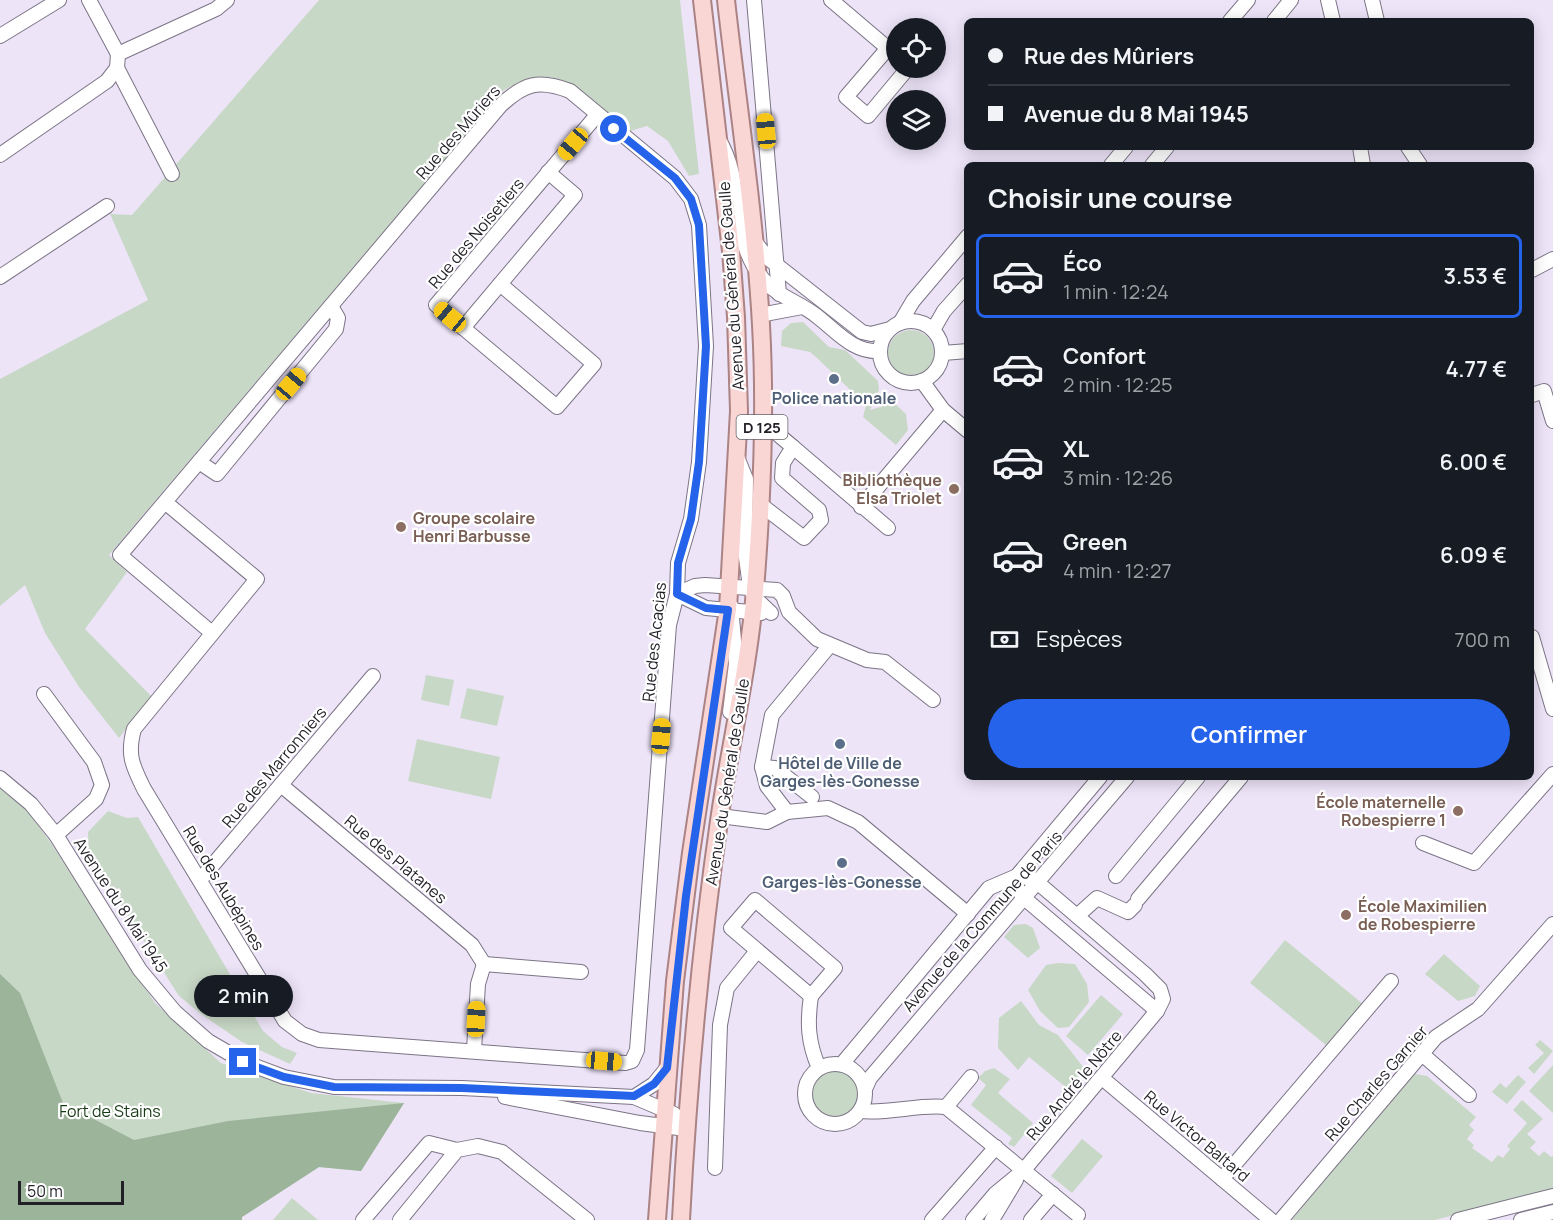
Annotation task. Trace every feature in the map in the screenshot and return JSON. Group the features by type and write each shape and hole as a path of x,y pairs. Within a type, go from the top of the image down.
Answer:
{"main road":[{"name":"Avenue du Général de Gaulle","path":"657,1220 663,1107 687,885 730,601 739,411 735,295 702,0"},
{"name":"Avenue du Général de Gaulle","path":"681,1220 698,989 720,816 753,596 760,504 762,264 753,241 726,0"}],"street":[{"path":"0,36 59,0"},
{"path":"118,54 216,9 227,0"},
{"path":"754,0 762,264 779,294"},
{"path":"831,0 886,47"},
{"path":"1233,18 1248,0"},
{"path":"1277,18 1292,0"},
{"path":"1328,0 1332,18"},
{"path":"1372,0 1376,18"},
{"path":"88,1 118,54 117,68 172,174"},
{"path":"886,58 846,97 868,116 900,78"},
{"path":"0,155 107,81 117,68"},
{"name":"Rue des Mûriers","path":"212,633 120,555 500,106 513,94 531,84 552,84 570,91 666,171"},
{"name":"Rue des Noisetiers","path":"500,285 594,364 557,407 436,306 597,115"},
{"name":"Avenue du Général de Gaulle","path":"719,139 731,166 737,219 779,294 804,307 861,350 880,351"},
{"path":"1114,162 1124,150"},
{"path":"1154,162 1164,150"},
{"name":"Rue des Acacias","path":"635,1057 669,625 677,594 678,563 691,519 699,462 706,346 699,225 691,199 666,171"},
{"path":"463,328 575,195 548,172"},
{"path":"0,277 107,206"},
{"path":"762,264 862,332 871,334 895,326 912,320 924,323 933,330 941,341 943,353 940,365 933,375 922,381 910,383 898,381 888,373 882,363 880,351 883,339 895,326 913,301 964,241"},
{"path":"1534,269 1553,259"},
{"path":"735,295 736,283 762,264"},
{"path":"933,330 964,289"},
{"path":"199,462 217,474 336,329 338,318 331,306"},
{"path":"760,315 804,307"},
{"path":"943,353 964,351"},
{"path":"922,381 943,410 964,425"},
{"path":"1534,394 1544,391 1553,421"},
{"path":"861,507 943,410"},
{"path":"762,421 888,528"},
{"path":"760,504 804,538 821,520 819,510 782,478 783,463 793,447"},
{"path":"736,455 746,480 745,550 753,596 771,614 789,612"},
{"name":"Rue des Aubépines","path":"165,502 257,579 134,729 129,748 134,769 144,789 285,1021 302,1034 319,1040 625,1063 635,1057"},
{"path":"677,594 695,586 709,585 730,601 736,664 730,710 732,738"},
{"path":"677,594 706,608 777,590 783,596 789,612 818,639 867,660 885,662 933,700"},
{"path":"730,601 753,596"},
{"path":"787,812 767,786 762,767 772,715 830,645"},
{"path":"1534,652 1538,683 1553,709"},
{"name":"Rue des Marronniers","path":"200,880 374,676"},
{"path":"44,694 94,762 102,785 96,799 56,835"},
{"path":"762,767 775,768 812,796"},
{"path":"1423,843 1474,863 1553,774"},
{"name":"Avenue du 8 Mai 1945","path":"0,778 31,804 56,835 140,970 175,1012 208,1041 243,1062 284,1077 334,1087 462,1088 634,1096 663,1107 682,1122 686,1129"},
{"name":"Avenue de la Commune de Paris","path":"842,1064 989,888 1017,876 1097,780"},
{"name":"Avenue de la Commune de Paris","path":"865,1089 870,1078 1124,780"},
{"path":"1116,876 1196,780"},
{"path":"1077,916 1097,898 1128,912 1239,780"},
{"name":"Rue des Platanes","path":"281,785 472,945 484,964"},
{"path":"720,816 767,822 787,812 828,808 845,818 858,822 968,914"},
{"path":"1017,876 1026,876 1038,882 1160,989 1163,999 1157,1011 1024,898 1017,888 1017,876"},
{"path":"811,996 731,928 755,900 835,968 811,996 807,1023 812,1052 819,1068"},
{"name":"Rue Charles Garnier","path":"1281,1220 1436,1037 1478,1009 1553,924"},
{"path":"715,1168 714,1123 722,1016 727,988 757,951"},
{"path":"474,1050 478,984 484,964 581,972"},
{"path":"1222,1179 1391,981"},
{"name":"Rue André le Nôtre","path":"992,1220 1020,1175 1157,1011"},
{"path":"1422,1054 1469,1095"},
{"path":"860,1112 865,1101 865,1089 857,1073 842,1064 830,1064 819,1068 807,1081 805,1093 807,1104 815,1116 828,1123 840,1124 860,1112 877,1113 934,1106 946,1107 996,1147 1020,1175 1053,1194 1078,1215"},
{"path":"634,1096 654,1084 667,1068"},
{"path":"946,1107 971,1077"},
{"name":"Rue Victor Baltard","path":"1102,1078 1271,1220"},
{"name":"Avenue du 8 Mai 1945","path":"462,1088 616,1119 686,1129"},
{"path":"616,1119 620,1095"},
{"path":"363,1220 429,1143 457,1150 478,1146 502,1152 587,1220"},
{"path":"932,1220 996,1147"},
{"path":"400,1220 457,1150"},
{"name":"Rue André le Nôtre","path":"974,1220 995,1194 1020,1175"},
{"path":"1031,1220 1053,1194"},
{"path":"1458,1220 1553,1196"},
{"path":"1521,1220 1553,1212"}],"green space":[{"path":"319,0 680,0 699,174 689,176 668,141 647,126 627,132 585,93 571,84 556,78 540,77 522,81 503,91 109,555 127,572 85,629 151,696 119,738 79,687 45,633 25,585 0,606 0,379 148,300 110,214 132,215"},
{"path":"803,322 829,347 845,350 878,381 879,390 870,410 894,403 906,414 908,430 896,445 863,417 866,405 816,357 810,352 781,346 782,331 791,323"},
{"path":"911,330 927,337 934,353 927,369 911,376 895,369 888,353 895,337"},
{"path":"426,675 454,680 449,706 421,700"},
{"path":"467,688 504,696 497,726 460,718"},
{"path":"417,739 500,757 491,799 408,781"},
{"name":"Fort de Stains","path":"0,786 15,794 51,843 155,1003 221,1063 311,1093 404,1103 361,1171 319,1167 242,1217 242,1220 0,1220"},
{"path":"108,811 127,818 138,817 263,1031 282,1047 297,1053 290,1064 242,1042 179,996 89,855 88,832"},
{"path":"1026,924 1033,928 1040,948 1028,958 1004,937 1014,925"},
{"path":"1285,940 1363,1004 1327,1046 1250,983"},
{"path":"1444,954 1480,986 1475,996 1458,1001 1425,974"},
{"path":"1075,964 1087,984 1089,1002 1069,1027 1058,1028 1040,1011 1028,990 1046,965"},
{"name":"Fort de Stains","path":"0,974 20,993 63,1103 134,1140 228,1121 404,1103 361,1171 319,1167 242,1217 242,1220 0,1220"},
{"path":"1101,995 1123,1014 1088,1055 1066,1036"},
{"path":"1021,1001 1039,1025 1058,1035 1084,1068 1068,1089 1029,1057 1018,1070 998,1048 999,1018"},
{"path":"1540,1040 1553,1051 1534,1074 1528,1068 1544,1053 1535,1045"},
{"path":"829,1064 841,1064 852,1069 860,1077 865,1094 863,1106 852,1119 841,1124 829,1124 818,1119 810,1111 805,1100 805,1088 810,1077 818,1069"},
{"path":"1553,1065 1553,1113 1529,1091"},
{"path":"994,1068 1010,1079 998,1093 1033,1123 1014,1147 1008,1144 1012,1138 971,1105 986,1085 978,1078 985,1071"},
{"path":"1416,1074 1427,1076 1476,1117 1469,1125 1474,1130 1467,1139 1474,1145 1472,1148 1492,1162 1498,1155 1503,1158 1510,1149 1507,1146 1527,1123 1513,1110 1522,1100 1543,1119 1527,1134 1536,1142 1530,1148 1539,1156 1544,1151 1551,1157 1553,1156 1553,1190 1435,1220 1292,1220 1408,1078"},
{"path":"1518,1075 1526,1082 1507,1104 1492,1092 1500,1083 1506,1088"},
{"path":"1082,1139 1103,1156 1072,1193 1051,1176"},
{"path":"292,1198 318,1220 273,1220"}],"place":[{"name":"Police nationale","path":"834,379"},
{"name":"Bibliothèque Elsa Triolet","path":"954,489"},
{"name":"Groupe scolaire Henri Barbusse","path":"401,527"},
{"name":"Hôtel de Ville de Garges-lès-Gonesse","path":"840,744"},
{"name":"École maternelle Robespierre 1","path":"1458,811"},
{"name":"Garges-lès-Gonesse","path":"842,863"},
{"name":"École Maximilien de Robespierre","path":"1346,915"}],"route":[{"path":"243,1062 284,1077 334,1087 462,1088 634,1096 649,1089 667,1068 686,896 728,610 706,608 685,600 677,594 678,563 691,519 699,462 706,346 699,225 691,199 675,178 614,129"}]}
